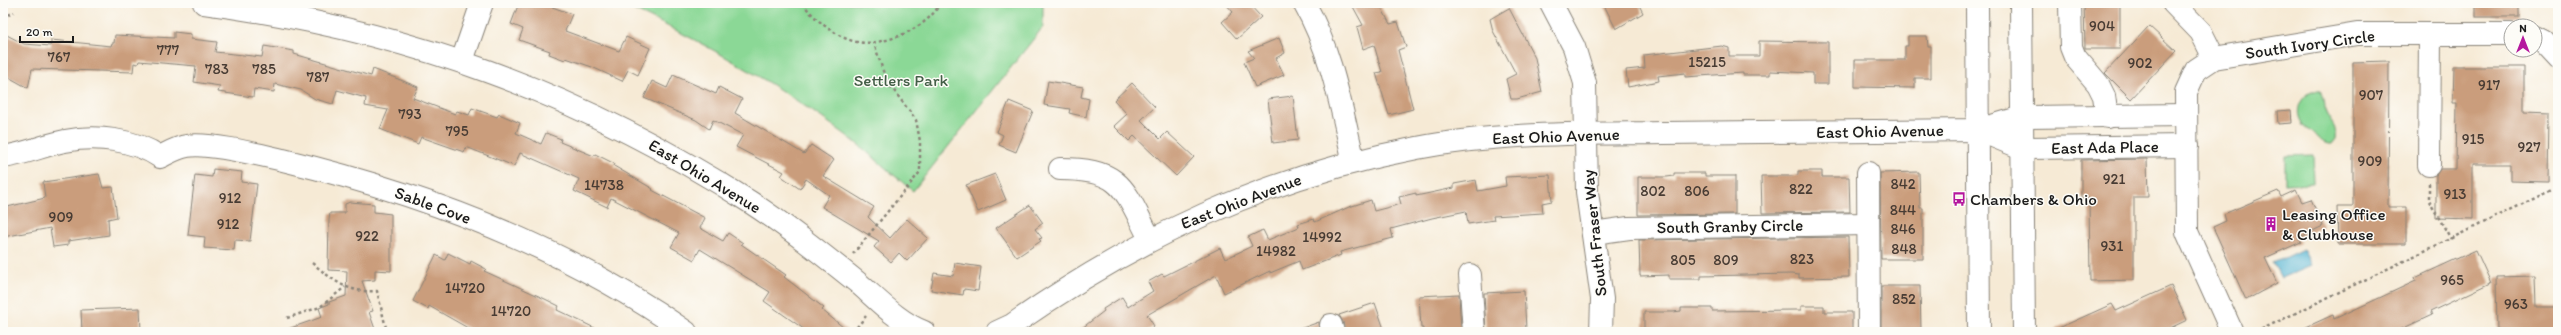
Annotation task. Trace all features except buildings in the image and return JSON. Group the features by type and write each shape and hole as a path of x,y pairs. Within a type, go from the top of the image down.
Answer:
{"street":[{"name":"East Ohio Avenue","path":"204,3 253,6 380,36 462,61 569,103 641,138 752,204 841,269 901,320 924,332"},
{"path":"462,61 482,3"},
{"path":"1304,3 1320,31 1328,55 1354,162"},
{"name":"South Fraser Way","path":"1551,3 1574,47 1581,65 1585,83 1587,192 1602,299 1602,332"},
{"path":"1977,3 1979,332"},
{"path":"2022,3 2024,332"},
{"path":"2070,3 2071,47 2075,57 2098,84 2104,96 2108,117"},
{"path":"2173,3 2201,32 2214,58"},
{"name":"South Ivory Circle","path":"2232,332 2187,232 2186,92 2189,81 2196,70 2214,58 2357,34 2503,34"},
{"path":"2429,165 2430,34"},
{"path":"2543,41 2558,57"},
{"name":"East Ada Place","path":"2022,117 2185,115"},
{"name":"East Ohio Avenue","path":"997,332 1012,325 1097,268 1150,239 1240,198 1287,181 1354,162 1452,142 1489,138 1586,134 1978,130 2022,117"},
{"name":"East Ohio Avenue","path":"1978,130 2022,148"},
{"name":"Sable Cove","path":"3,157 30,152 64,141 94,139 131,144 147,148 160,157 188,145 243,151 365,181 481,222 548,252 614,287 686,332"},
{"name":"East Ada Place","path":"2022,148 2187,146"},
{"path":"1060,169 1094,170 1110,177 1128,197 1150,239"},
{"path":"1868,174 1869,332"},
{"name":"South Granby Circle","path":"1593,234 1629,228 1868,224"},
{"path":"1470,275 1474,332"}],"path":[{"path":"803,3 809,13 832,30 856,42 874,43 912,30 926,20 940,3"},
{"path":"3,18 14,12"},
{"path":"841,269 920,172 920,141 916,120 886,80 874,43"},
{"path":"2429,165 2429,201 2451,239"},
{"path":"2256,332 2558,187"},
{"path":"312,263 345,287 354,290 377,291 387,332"},
{"path":"286,318 320,307 345,287"},
{"path":"852,332 868,314"}],"green space":[{"name":"Settlers Park","path":"618,3 1043,3 1043,27 913,191 855,142 792,97 707,46"},
{"path":"2312,92 2320,92 2323,97 2326,113 2336,132 2336,139 2332,144 2322,141 2304,126 2298,114 2301,101"},
{"path":"2313,155 2314,183 2285,184 2285,156"}],"water":[{"path":"2303,249 2311,265 2281,278 2273,263"}],"place":[{"name":"Chambers & Ohio","path":"1959,199"},
{"name":"Leasing Office & Clubhouse","path":"2271,224"}]}
